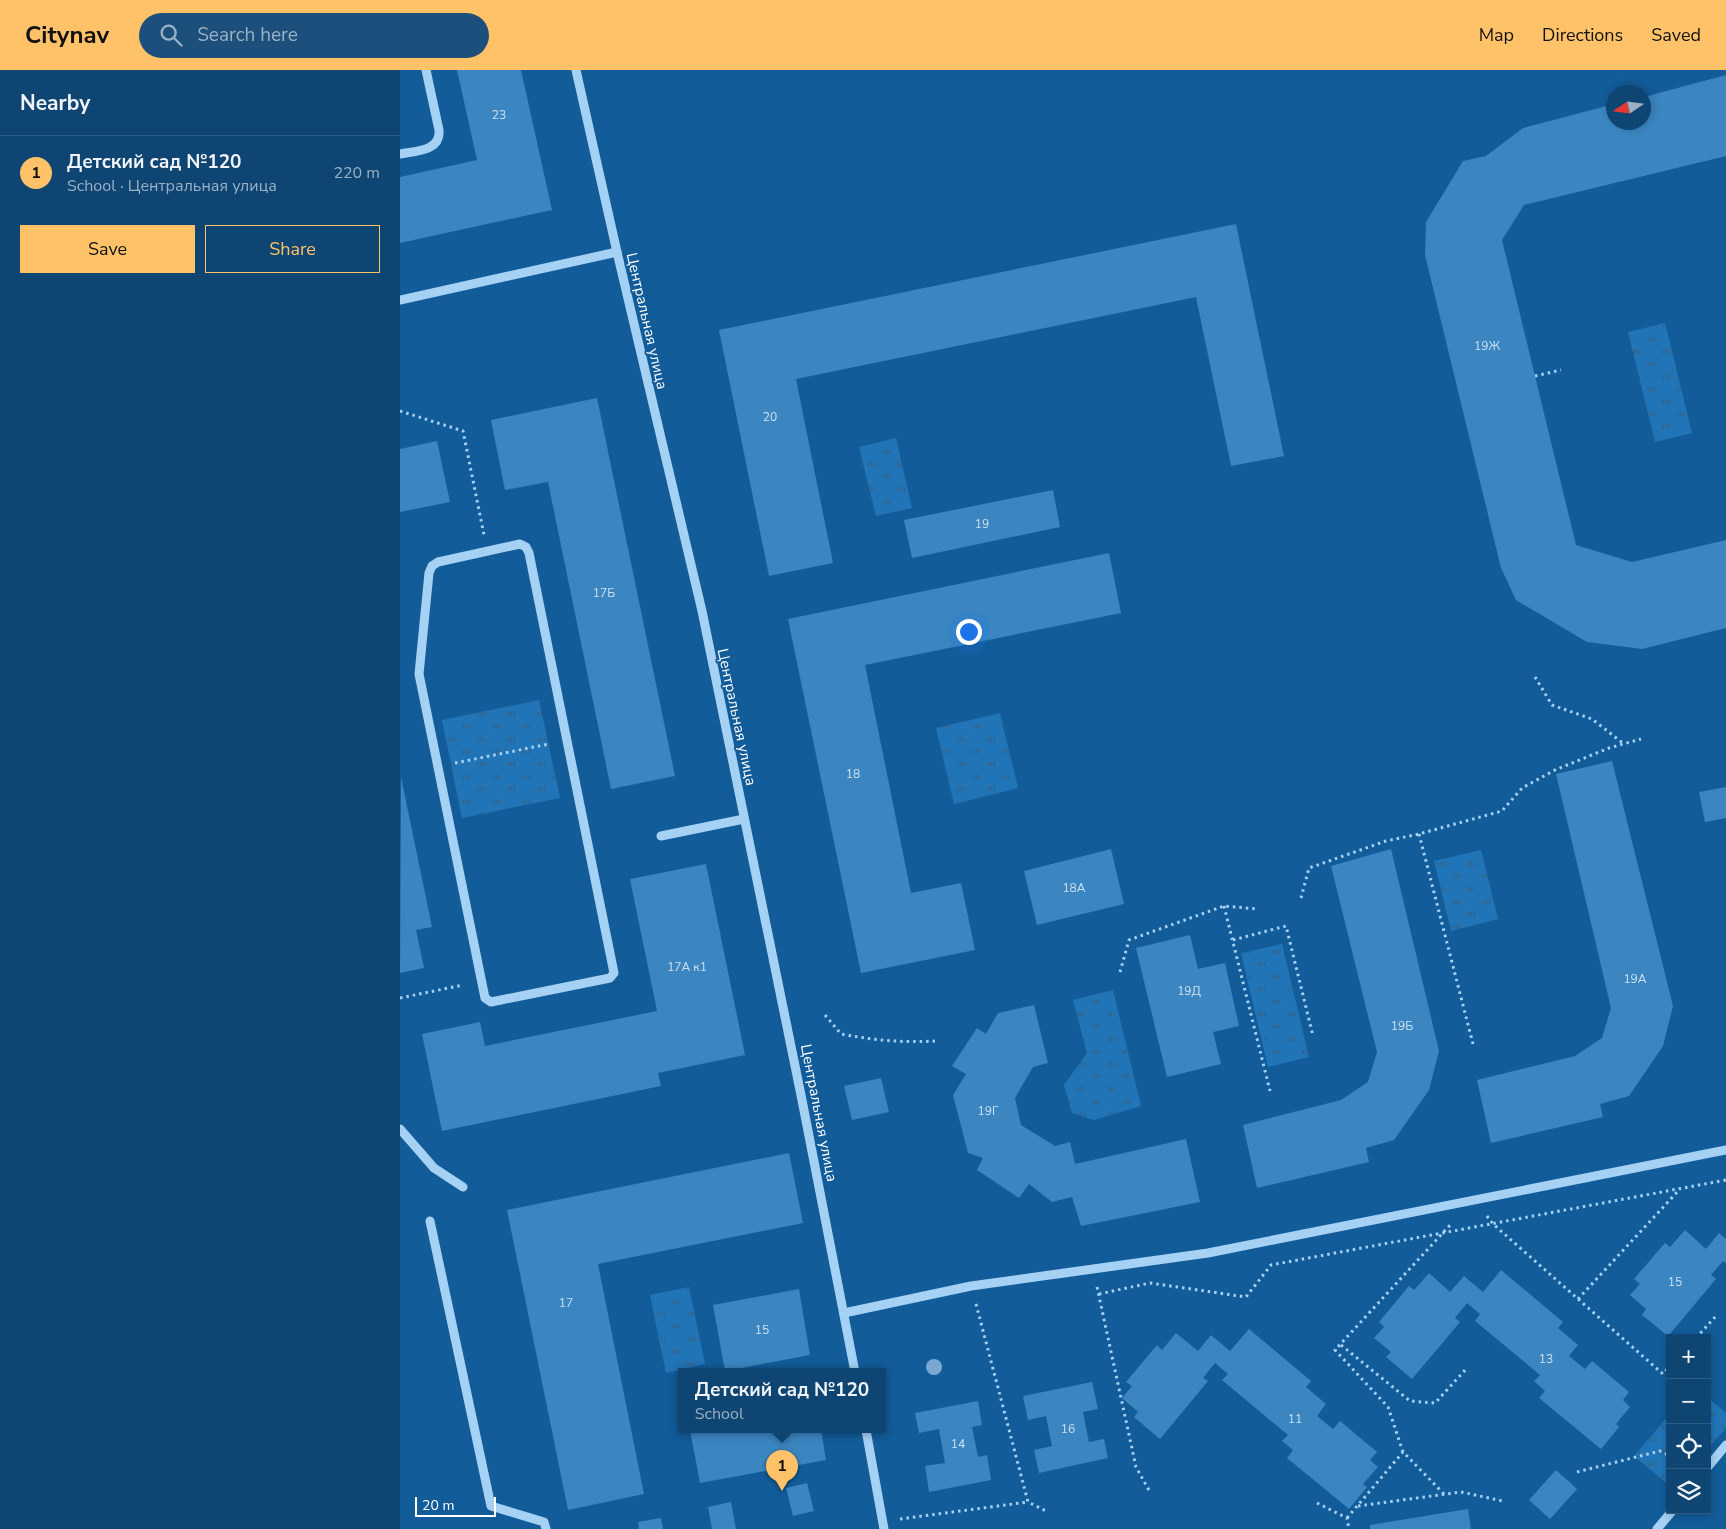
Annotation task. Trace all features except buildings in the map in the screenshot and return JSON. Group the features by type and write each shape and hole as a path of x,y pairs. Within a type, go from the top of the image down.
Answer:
{"street":[{"path":"400,154 430,147 436,144 439,139 439,130 426,70"},
{"name":"Центральная улица","path":"576,70 702,610 804,1109 854,1368"},
{"path":"400,300 617,252"},
{"path":"520,544 525,546 528,550 567,740 614,973 610,978 489,1002 485,998 481,981 419,674 429,574 432,566 438,562 520,544"},
{"path":"661,836 744,819"},
{"path":"400,1130 434,1168 463,1188"},
{"path":"844,1313 971,1286 1208,1253 1726,1150"},
{"path":"430,1221 491,1506 544,1522 546,1529"},
{"path":"867,1433 884,1525"},
{"path":"1711,1463 1726,1445"},
{"path":"1657,1529 1670,1514"}],"path":[{"path":"1535,376 1561,370"},
{"path":"400,411 463,431 488,552"},
{"path":"1535,677 1552,704 1592,719 1624,744"},
{"path":"1301,898 1309,868 1386,840 1419,834 1502,811 1522,788 1546,774 1609,748 1641,739"},
{"path":"438,767 567,740"},
{"path":"1419,834 1473,1044"},
{"path":"1224,906 1270,1091"},
{"path":"1120,972 1130,940 1224,906 1258,908"},
{"path":"1232,940 1286,926 1313,1036"},
{"path":"400,998 481,981"},
{"path":"825,1015 841,1034 867,1039 909,1043 934,1040"},
{"path":"1099,1294 1150,1282 1246,1297 1271,1265 1726,1180"},
{"path":"1578,1299 1681,1188"},
{"path":"1444,1494 1403,1452 1388,1407 1335,1350 1442,1232 1474,1200 1493,1224 1662,1374 1666,1370"},
{"path":"1093,1269 1136,1467 1150,1492"},
{"path":"971,1286 1028,1502"},
{"path":"1700,1334 1716,1316"},
{"path":"1341,1345 1410,1401 1435,1403 1466,1368"},
{"path":"1577,1472 1660,1451 1666,1454"},
{"path":"1347,1518 1403,1452"},
{"path":"1358,1506 1460,1492 1503,1502"},
{"path":"884,1525 1028,1502 1048,1512"},
{"path":"1317,1503 1347,1518"},
{"path":"1347,1518 1349,1529"}],"green space":[{"path":"1665,323 1692,433 1655,442 1628,332"},
{"path":"896,438 912,508 876,516 859,447"},
{"path":"539,700 560,798 462,818 442,720"},
{"path":"1000,713 1018,788 954,804 936,728"},
{"path":"1481,850 1498,919 1451,931 1434,861"},
{"path":"1282,944 1309,1057 1268,1067 1241,953"},
{"path":"1113,990 1141,1106 1094,1120 1072,1113 1064,1085 1087,1053 1073,1000"},
{"path":"689,1287 705,1364 678,1368 678,1370 666,1373 650,1295"},
{"path":"1711,1400 1726,1413 1726,1428 1711,1445"},
{"path":"1666,1419 1666,1483 1634,1456"}],"place":[{"name":"Детский сад №120","path":"782,1491"}]}
